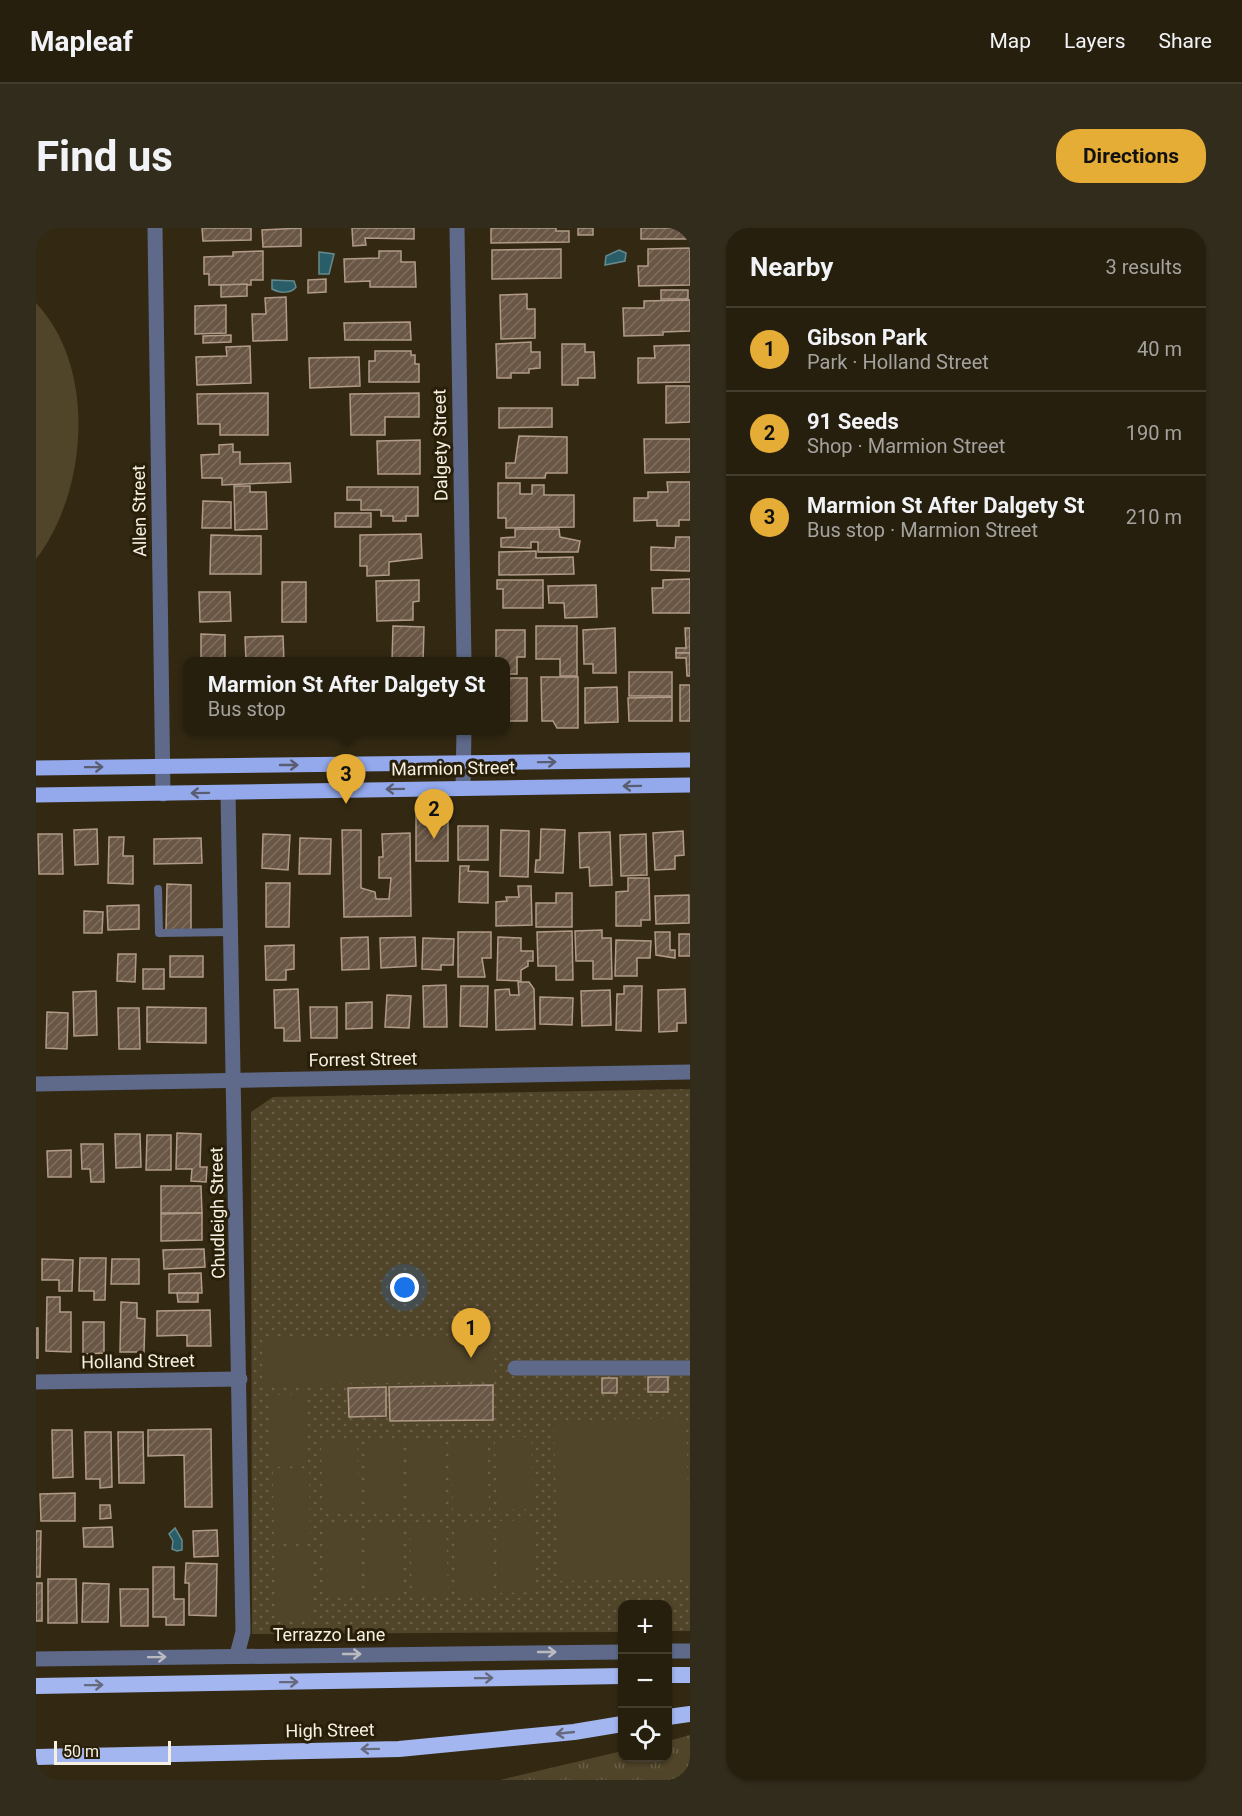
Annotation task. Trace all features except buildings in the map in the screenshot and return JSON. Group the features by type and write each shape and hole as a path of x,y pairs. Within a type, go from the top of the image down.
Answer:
{"highway":[{"path":"672,1675 690,1675"},
{"path":"36,1686 618,1676"},
{"path":"672,1717 690,1714"},
{"name":"High Street","path":"36,1757 399,1749 574,1732 618,1725"}],"main road":[{"name":"Marmion Street","path":"36,768 690,760"},
{"name":"Marmion Street","path":"36,795 690,785"}],"street":[{"name":"Allen Street","path":"155,228 163,794"},
{"name":"Dalgety Street","path":"457,228 464,657"},
{"path":"463,787 464,735"},
{"name":"Chudleigh Street","path":"228,793 243,1632 237,1656"},
{"name":"Forrest Street","path":"36,1084 690,1072"},
{"path":"515,1368 690,1368"},
{"name":"Holland Street","path":"36,1382 240,1379"},
{"path":"243,1632 261,1654"},
{"path":"672,1651 690,1651"},
{"name":"Terrazzo Lane","path":"36,1659 261,1654 618,1652"}],"lane":[{"path":"158,889 159,933 230,932"}],"green space":[{"path":"36,303 56,330 69,361 77,394 78,430 75,465 67,500 53,531 36,559"},
{"path":"690,1089 690,1631 672,1631 672,1600 618,1600 618,1632 252,1634 251,1112 273,1097"},
{"path":"494,1335 495,1381 262,1385 262,1338"},
{"path":"307,1394 308,1466 272,1467 271,1395"},
{"path":"686,1418 690,1579 558,1581 554,1421"},
{"path":"531,1437 533,1509 497,1510 495,1438"},
{"path":"487,1438 489,1510 453,1511 451,1439"},
{"path":"443,1439 445,1511 409,1512 407,1440"},
{"path":"401,1440 402,1512 367,1513 365,1441"},
{"path":"321,1442 357,1442 359,1513 323,1514"},
{"path":"309,1470 310,1542 274,1543 273,1471"},
{"path":"533,1520 535,1592 499,1593 497,1521"},
{"path":"490,1522 491,1594 455,1594 454,1523"},
{"path":"446,1523 448,1595 412,1595 410,1524"},
{"path":"359,1524 361,1596 325,1598 323,1525"},
{"path":"402,1524 404,1596 368,1597 366,1525"},
{"path":"310,1546 312,1618 276,1619 274,1547"},
{"path":"690,1735 690,1780 500,1780 618,1752 618,1762 672,1762 672,1740"}],"water":[{"path":"619,250 626,253 625,261 605,265 606,256"},
{"path":"319,252 334,254 329,274 319,274"},
{"path":"272,280 294,281 296,287 288,292 278,291 272,289"},
{"path":"175,1528 182,1540 182,1550 177,1551 172,1549 173,1541 169,1534"}],"place":[{"name":"Marmion St After Dalgety St","path":"346,804"},
{"name":"91 Seeds","path":"434,839"},
{"name":"Gibson Park","path":"471,1358"}]}
